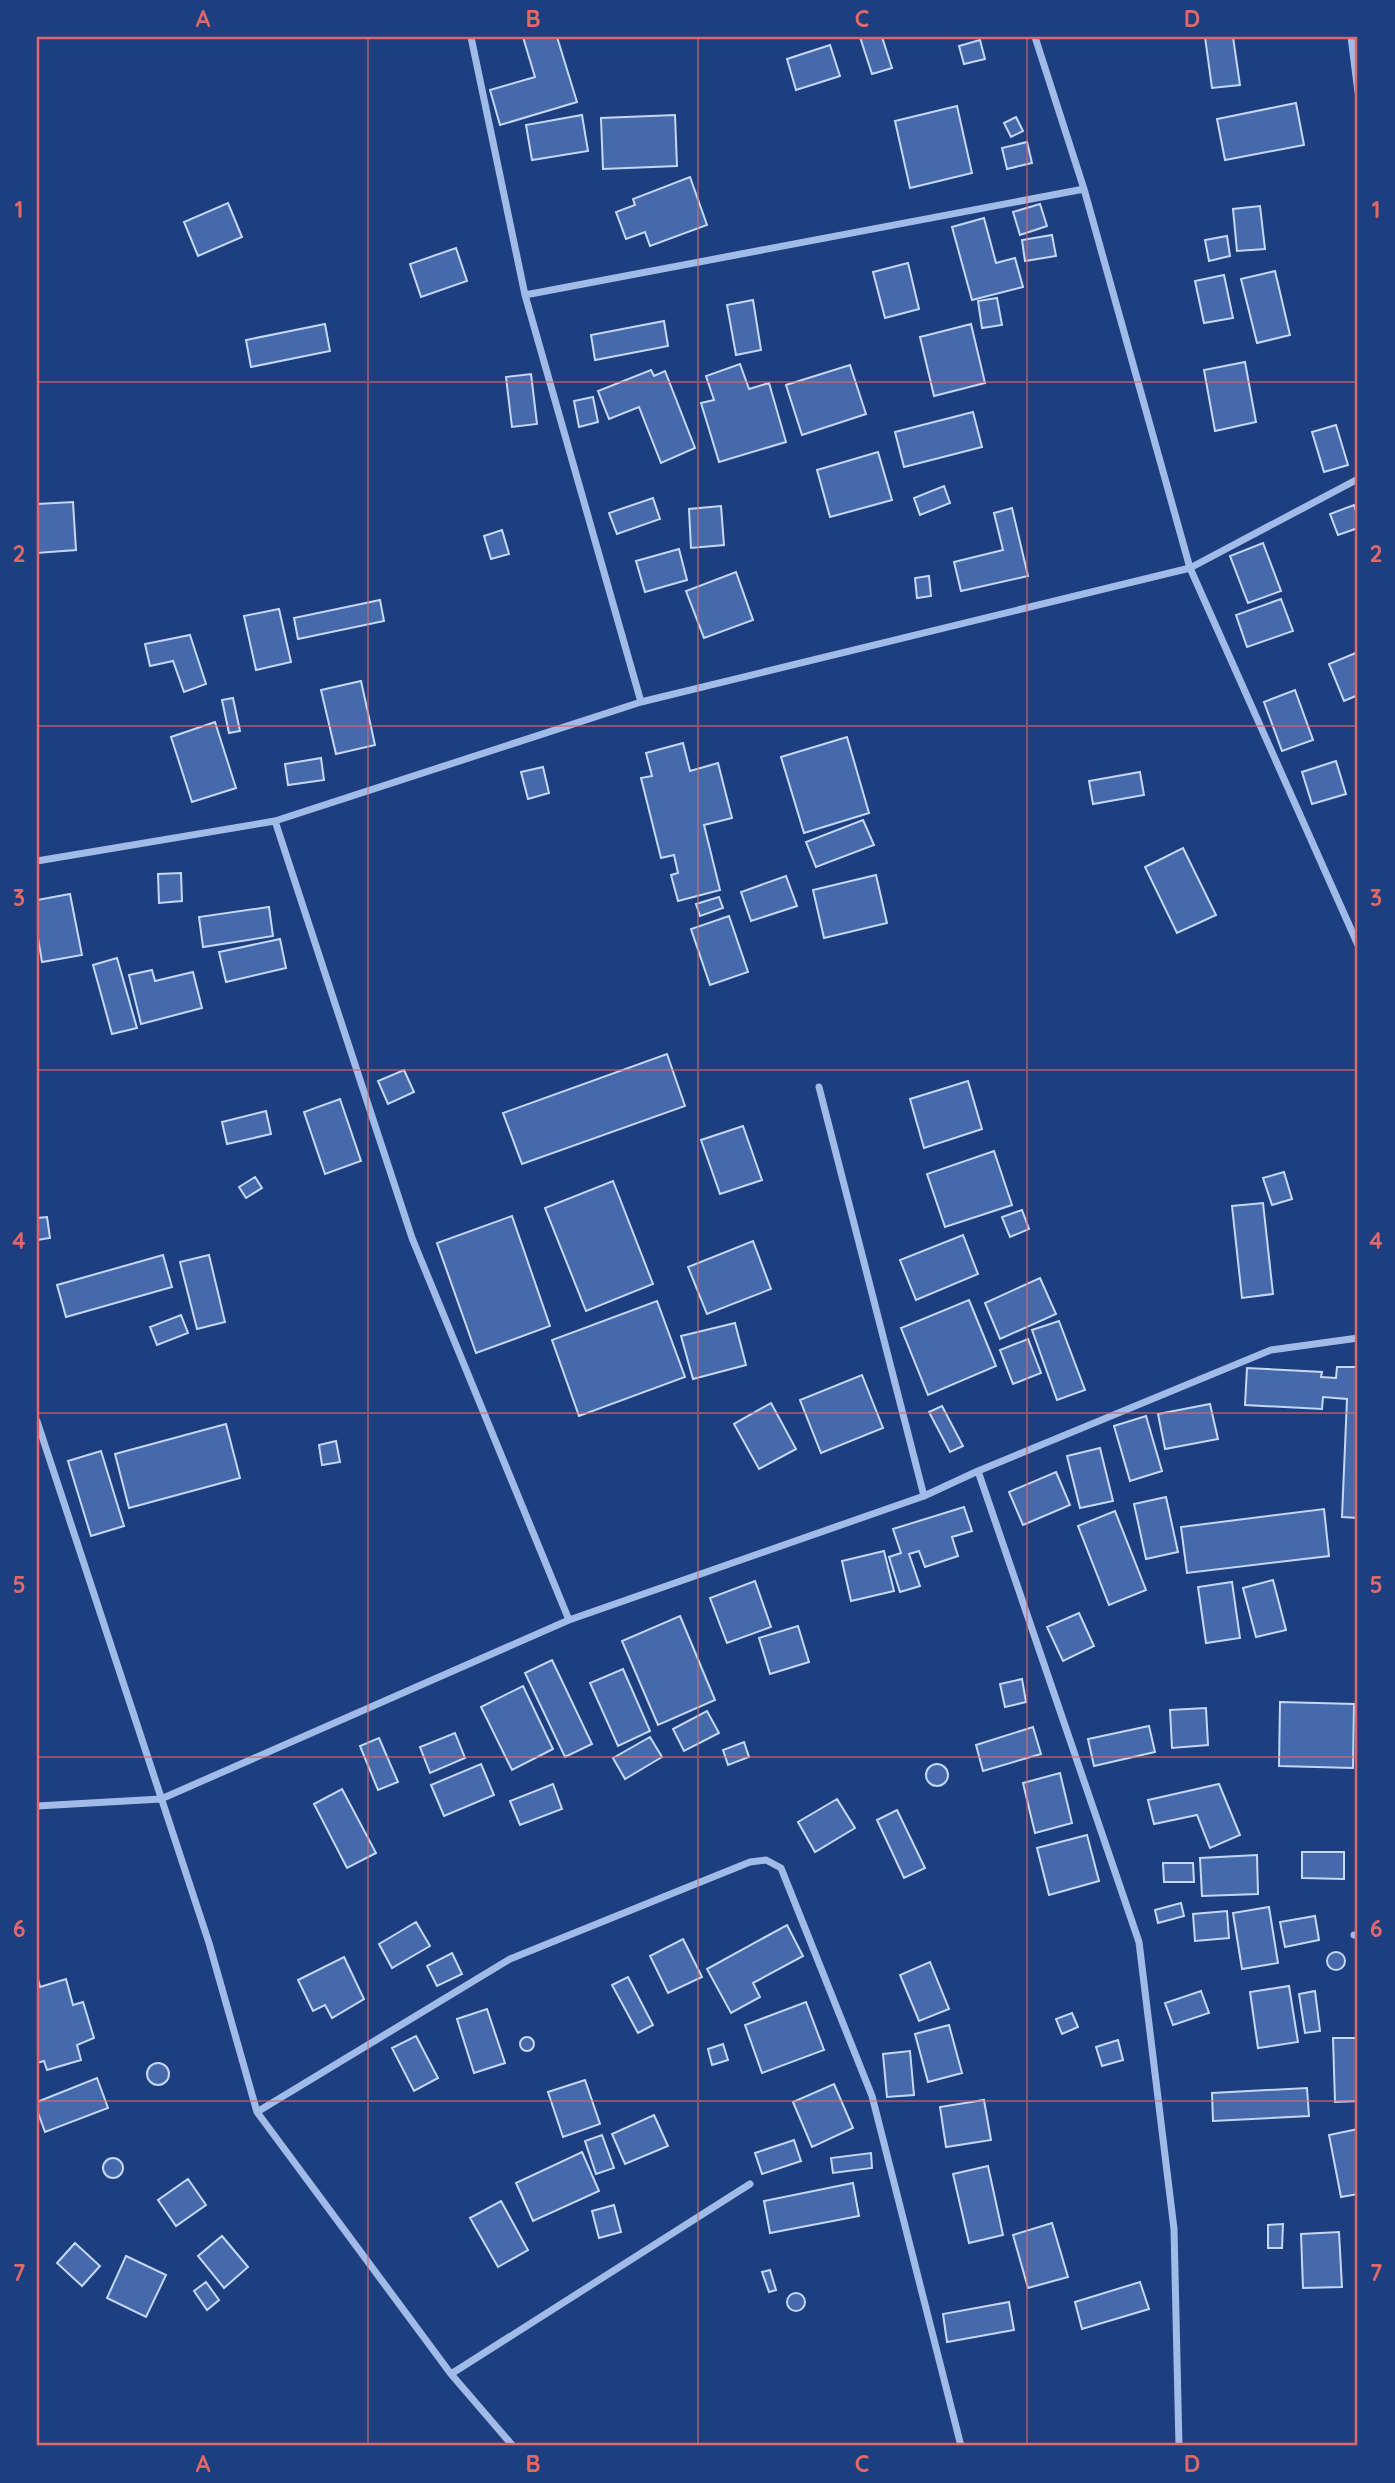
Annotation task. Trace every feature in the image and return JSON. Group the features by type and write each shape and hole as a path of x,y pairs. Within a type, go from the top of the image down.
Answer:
{"street":[{"path":"471,37 525,295 641,702"},
{"path":"1035,37 1084,189 1190,568 1358,945"},
{"path":"1351,37 1358,92"},
{"path":"525,295 1084,189"},
{"path":"37,861 275,821 641,702 1190,568 1358,479"},
{"path":"275,821 412,1238 569,1620"},
{"path":"819,1087 924,1496"},
{"path":"37,1806 161,1799 569,1620 924,1496 1270,1350 1358,1338"},
{"path":"37,1421 209,1943 257,2112 451,2374 513,2446"},
{"path":"978,1471 1139,1942 1174,2229 1179,2446"},
{"path":"257,2112 510,1959 750,1862 766,1860 781,1868 872,2095 961,2446"},
{"path":"451,2374 750,2183"}],"building":[{"path":"523,37 557,37 577,102 500,125 490,90 535,77"},
{"path":"860,37 882,37 892,68 872,74"},
{"path":"1205,37 1233,37 1240,85 1212,88"},
{"path":"980,40 985,59 964,64 959,46"},
{"path":"830,45 840,76 796,90 787,59"},
{"path":"1296,103 1304,145 1225,160 1217,119"},
{"path":"957,106 972,173 910,188 895,121"},
{"path":"582,115 588,151 532,160 526,125"},
{"path":"675,115 677,166 603,169 601,118"},
{"path":"1016,117 1023,131 1011,137 1004,123"},
{"path":"1027,142 1032,163 1007,169 1002,148"},
{"path":"690,177 707,225 650,246 645,232 626,239 616,212 635,205 633,199"},
{"path":"228,203 242,237 198,256 184,222"},
{"path":"1040,204 1047,226 1020,235 1013,212"},
{"path":"1260,206 1265,249 1237,251 1233,209"},
{"path":"984,218 996,263 1015,258 1023,287 972,300 952,227"},
{"path":"1052,235 1056,256 1025,261 1022,240"},
{"path":"1227,236 1230,256 1209,261 1205,240"},
{"path":"456,248 467,281 421,297 410,264"},
{"path":"908,263 919,309 885,318 873,272"},
{"path":"1275,271 1290,335 1257,343 1241,279"},
{"path":"1224,275 1233,318 1204,323 1195,281"},
{"path":"997,298 1002,325 982,328 978,301"},
{"path":"753,300 761,350 736,355 727,305"},
{"path":"664,321 668,346 595,360 591,335"},
{"path":"325,324 330,351 251,367 246,340"},
{"path":"971,324 985,383 934,396 920,337"},
{"path":"1245,362 1256,422 1215,431 1204,370"},
{"path":"740,364 749,389 769,383 786,442 719,462 701,403 714,400 706,376"},
{"path":"850,365 866,414 802,435 786,385"},
{"path":"651,370 654,376 665,371 695,448 661,463 639,407 609,419 598,391"},
{"path":"531,374 537,424 512,427 506,377"},
{"path":"593,397 598,422 579,427 574,401"},
{"path":"973,412 982,447 904,467 895,432"},
{"path":"1336,425 1348,465 1324,472 1312,432"},
{"path":"878,452 892,500 830,517 817,470"},
{"path":"944,486 950,503 920,515 914,498"},
{"path":"653,498 660,519 617,534 609,513"},
{"path":"73,502 76,550 37,553 37,504"},
{"path":"1354,505 1358,528 1338,535 1330,514"},
{"path":"721,506 724,545 691,548 689,509"},
{"path":"1012,508 1028,576 961,591 954,562 1003,550 994,513"},
{"path":"502,530 509,554 491,559 484,536"},
{"path":"1263,543 1281,591 1248,603 1230,556"},
{"path":"679,549 687,580 645,592 636,561"},
{"path":"736,572 753,620 704,638 686,591"},
{"path":"929,576 931,596 917,598 915,578"},
{"path":"1281,599 1293,631 1247,647 1236,615"},
{"path":"380,600 384,621 298,639 294,618"},
{"path":"279,609 291,662 256,670 244,616"},
{"path":"190,635 206,684 184,692 173,661 150,666 145,644"},
{"path":"1358,652 1358,695 1344,701 1329,664"},
{"path":"361,681 375,745 336,754 321,690"},
{"path":"1295,690 1313,740 1282,751 1264,702"},
{"path":"233,698 240,731 229,733 222,700"},
{"path":"215,722 236,788 192,802 171,737"},
{"path":"847,737 869,813 804,833 781,757"},
{"path":"683,743 690,771 718,763 732,818 704,825 720,890 678,901 671,875 678,873 674,855 661,858 641,778 652,776 646,753"},
{"path":"321,758 324,780 288,785 285,764"},
{"path":"1336,761 1346,794 1312,804 1302,772"},
{"path":"543,767 549,793 528,799 521,772"},
{"path":"1140,772 1144,795 1093,804 1089,781"},
{"path":"863,820 874,845 816,867 806,842"},
{"path":"1183,848 1216,915 1177,933 1145,867"},
{"path":"181,873 182,901 159,903 158,874"},
{"path":"876,875 887,923 824,938 813,890"},
{"path":"786,876 797,906 751,921 741,892"},
{"path":"70,894 82,955 42,962 37,932 37,900"},
{"path":"719,897 723,908 700,916 696,904"},
{"path":"269,907 273,936 203,947 199,917"},
{"path":"729,916 748,972 710,985 691,929"},
{"path":"280,939 286,968 226,982 219,952"},
{"path":"117,958 137,1028 112,1034 93,965"},
{"path":"152,970 155,981 193,972 202,1008 141,1024 129,975"},
{"path":"667,1054 685,1106 522,1164 503,1113"},
{"path":"404,1070 414,1092 388,1104 378,1081"},
{"path":"968,1081 982,1129 924,1148 910,1099"},
{"path":"340,1099 361,1161 325,1174 304,1112"},
{"path":"266,1111 271,1134 227,1144 222,1122"},
{"path":"743,1126 762,1180 720,1194 701,1140"},
{"path":"994,1151 1012,1205 945,1227 927,1174"},
{"path":"1284,1172 1292,1199 1272,1205 1263,1178"},
{"path":"255,1177 262,1188 246,1198 239,1187"},
{"path":"613,1181 653,1284 586,1311 545,1208"},
{"path":"1263,1203 1273,1294 1242,1298 1232,1206"},
{"path":"1022,1210 1029,1229 1010,1237 1002,1217"},
{"path":"512,1216 550,1326 476,1353 437,1243"},
{"path":"47,1217 50,1238 37,1240 37,1218"},
{"path":"963,1235 978,1274 916,1300 900,1260"},
{"path":"753,1241 771,1289 707,1314 688,1267"},
{"path":"163,1255 172,1287 66,1317 57,1285"},
{"path":"209,1255 225,1322 197,1329 180,1262"},
{"path":"1040,1278 1056,1314 1000,1339 985,1303"},
{"path":"969,1300 996,1366 928,1395 901,1328"},
{"path":"657,1301 685,1377 579,1416 552,1340"},
{"path":"181,1315 188,1333 157,1345 150,1327"},
{"path":"1059,1321 1085,1390 1057,1400 1032,1330"},
{"path":"735,1323 746,1365 693,1379 681,1336"},
{"path":"1028,1339 1041,1373 1013,1384 1000,1350"},
{"path":"1337,1367 1358,1367 1358,1518 1342,1517 1347,1399 1323,1397 1322,1409 1245,1405 1247,1368 1322,1372 1321,1377 1336,1378"},
{"path":"862,1375 883,1428 821,1453 800,1400"},
{"path":"771,1403 796,1449 759,1469 734,1424"},
{"path":"1210,1404 1218,1439 1165,1449 1158,1414"},
{"path":"942,1406 963,1446 950,1452 929,1412"},
{"path":"1146,1416 1162,1471 1130,1481 1114,1426"},
{"path":"226,1424 240,1478 129,1508 115,1454"},
{"path":"336,1441 340,1462 322,1465 319,1445"},
{"path":"1100,1448 1113,1501 1080,1508 1067,1456"},
{"path":"101,1451 124,1526 91,1536 68,1461"},
{"path":"1056,1472 1070,1505 1023,1525 1009,1492"},
{"path":"1166,1497 1178,1552 1146,1559 1134,1504"},
{"path":"964,1507 972,1531 952,1537 958,1556 925,1567 919,1551 909,1554 920,1586 900,1592 889,1557 901,1553 893,1529"},
{"path":"1324,1509 1329,1556 1187,1573 1181,1527"},
{"path":"1115,1511 1146,1590 1109,1605 1078,1526"},
{"path":"884,1551 894,1591 851,1601 842,1561"},
{"path":"1273,1580 1286,1630 1256,1637 1243,1588"},
{"path":"755,1581 771,1627 727,1643 710,1598"},
{"path":"1232,1582 1240,1638 1206,1643 1198,1587"},
{"path":"1079,1613 1094,1646 1063,1661 1047,1627"},
{"path":"680,1616 715,1700 658,1725 622,1641"},
{"path":"798,1626 809,1662 770,1674 759,1638"},
{"path":"552,1660 592,1744 565,1757 525,1673"},
{"path":"623,1669 650,1731 618,1746 590,1683"},
{"path":"1022,1679 1026,1702 1005,1707 1000,1684"},
{"path":"523,1686 553,1749 512,1770 481,1707"},
{"path":"1280,1702 1354,1704 1353,1768 1279,1766"},
{"path":"1206,1708 1208,1745 1172,1748 1170,1710"},
{"path":"707,1711 719,1733 684,1751 673,1729"},
{"path":"1149,1726 1155,1752 1094,1766 1088,1739"},
{"path":"1033,1727 1041,1754 983,1771 976,1745"},
{"path":"455,1733 465,1758 430,1773 420,1747"},
{"path":"650,1737 662,1757 625,1779 613,1758"},
{"path":"379,1738 398,1782 378,1790 360,1746"},
{"path":"744,1742 749,1757 728,1765 723,1750"},
{"path":"481,1764 494,1795 444,1816 431,1785"},
{"path":"937,1764 945,1767 948,1775 945,1783 937,1786 929,1783 926,1775 929,1767"},
{"path":"1060,1773 1072,1823 1035,1833 1023,1783"},
{"path":"553,1784 562,1809 520,1825 510,1801"},
{"path":"1219,1784 1240,1835 1210,1848 1197,1815 1154,1824 1148,1800"},
{"path":"342,1789 376,1853 347,1868 314,1804"},
{"path":"837,1799 855,1828 815,1852 798,1822"},
{"path":"897,1810 925,1868 904,1878 877,1820"},
{"path":"1087,1835 1099,1881 1049,1895 1037,1848"},
{"path":"1302,1852 1344,1852 1344,1879 1302,1878"},
{"path":"1257,1855 1258,1894 1202,1896 1200,1858"},
{"path":"1163,1863 1193,1863 1194,1882 1164,1882"},
{"path":"1181,1903 1184,1916 1158,1923 1155,1910"},
{"path":"1269,1907 1278,1963 1242,1969 1233,1913"},
{"path":"1227,1911 1229,1938 1195,1941 1193,1914"},
{"path":"1315,1916 1319,1940 1285,1947 1280,1922"},
{"path":"416,1922 430,1946 392,1968 379,1944"},
{"path":"787,1925 803,1956 753,1983 760,1997 731,2013 707,1969"},
{"path":"683,1939 702,1977 668,1993 650,1956"},
{"path":"1332,1952 1340,1952 1345,1961 1343,1968 1332,1970 1327,1965 1327,1957"},
{"path":"452,1953 462,1974 437,1986 427,1966"},
{"path":"344,1957 364,1999 332,2018 325,2005 313,2011 298,1980"},
{"path":"930,1962 949,2009 919,2021 900,1975"},
{"path":"628,1977 653,2025 638,2033 612,1985"},
{"path":"38,1979 40,1987 66,1979 73,2005 83,2002 94,2038 77,2045 81,2060 47,2070 44,2061 37,2063"},
{"path":"1289,1986 1298,2042 1258,2048 1250,1992"},
{"path":"1201,1991 1209,2013 1173,2025 1165,2003"},
{"path":"1315,1991 1320,2031 1305,2033 1299,1994"},
{"path":"806,2002 824,2050 762,2073 745,2025"},
{"path":"487,2009 505,2063 474,2073 457,2019"},
{"path":"1072,2013 1078,2027 1062,2034 1056,2019"},
{"path":"949,2025 962,2073 928,2082 915,2034"},
{"path":"416,2036 438,2078 414,2091 392,2048"},
{"path":"524,2037 530,2037 534,2044 530,2051 524,2051 520,2047 520,2041"},
{"path":"1333,2038 1358,2038 1358,2101 1335,2102"},
{"path":"1118,2040 1123,2060 1102,2066 1096,2047"},
{"path":"723,2044 728,2060 712,2065 708,2049"},
{"path":"910,2051 914,2095 887,2097 883,2054"},
{"path":"158,2063 166,2066 169,2074 166,2082 158,2085 150,2082 147,2074 150,2066"},
{"path":"97,2078 108,2108 45,2132 37,2102"},
{"path":"585,2080 600,2124 563,2137 548,2092"},
{"path":"834,2084 853,2128 812,2147 793,2102"},
{"path":"1307,2088 1309,2116 1213,2121 1212,2093"},
{"path":"984,2100 991,2140 946,2147 940,2107"},
{"path":"654,2115 668,2146 625,2164 612,2134"},
{"path":"1358,2129 1358,2194 1341,2197 1329,2135"},
{"path":"602,2135 614,2168 596,2174 585,2141"},
{"path":"794,2140 801,2161 762,2174 755,2153"},
{"path":"582,2152 599,2191 533,2221 516,2183"},
{"path":"871,2153 872,2168 833,2173 831,2158"},
{"path":"113,2158 120,2161 123,2168 120,2175 113,2178 106,2175 103,2168 106,2161"},
{"path":"988,2166 1003,2235 969,2243 953,2174"},
{"path":"188,2179 206,2205 176,2226 158,2200"},
{"path":"853,2183 859,2216 770,2233 764,2201"},
{"path":"501,2201 528,2250 498,2267 470,2218"},
{"path":"614,2205 621,2232 599,2238 592,2211"},
{"path":"1052,2223 1068,2277 1028,2288 1013,2235"},
{"path":"1283,2224 1282,2248 1268,2248 1268,2225"},
{"path":"1339,2232 1342,2287 1303,2288 1301,2234"},
{"path":"222,2236 248,2267 224,2288 198,2256"},
{"path":"75,2243 100,2266 82,2286 57,2263"},
{"path":"126,2256 166,2275 146,2317 107,2298"},
{"path":"770,2270 776,2290 769,2292 762,2272"},
{"path":"206,2282 219,2300 207,2310 194,2291"},
{"path":"1140,2282 1149,2309 1082,2329 1075,2302"},
{"path":"796,2293 802,2296 805,2302 802,2308 796,2311 790,2308 787,2302 790,2296"},
{"path":"1009,2302 1014,2330 947,2342 943,2314"}]}
